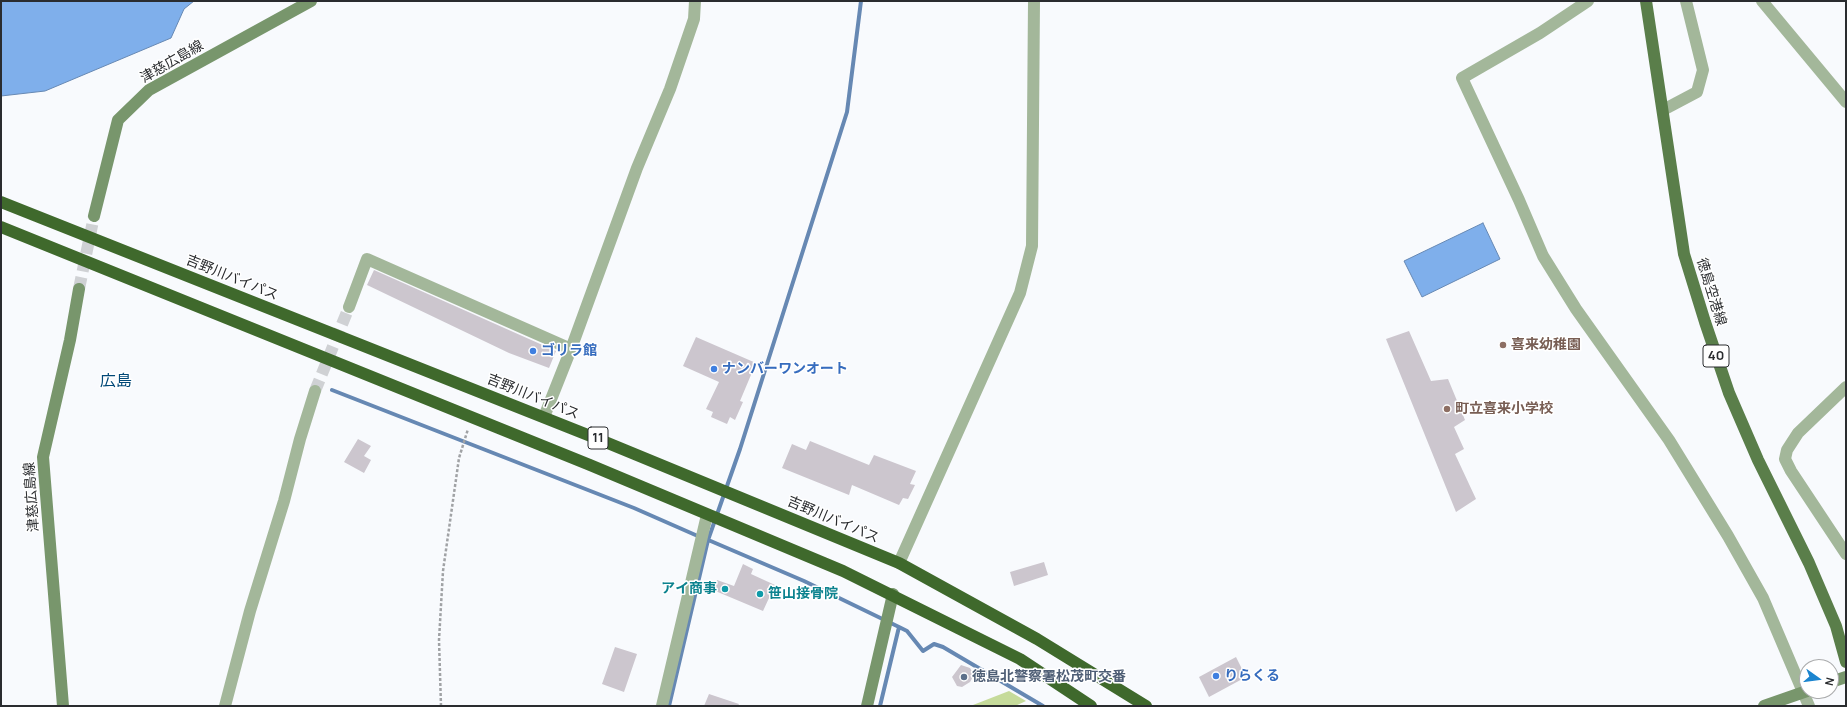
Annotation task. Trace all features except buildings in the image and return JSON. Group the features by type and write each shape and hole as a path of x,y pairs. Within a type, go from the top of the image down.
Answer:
{"highway":[{"name":"吉野川バイパス","path":"1,202 28,214 544,417 899,564 1037,639 1146,706"},
{"name":"11","path":"1,227 590,465 843,571 892,594 1020,659 1091,706"}],"main road":[{"name":"津慈広島線","path":"94,216 118,120 149,90 311,1"},
{"name":"徳島空港線","path":"1646,1 1684,254 1704,322 1729,393 1758,460 1812,570 1836,626 1846,662"},
{"name":"津慈広島線","path":"63,706 43,457 70,340 80,289"},
{"path":"867,706 892,594"},
{"path":"1764,706 1799,693"}],"street":[{"path":"544,417 571,349 637,168 670,88 694,20 695,1"},
{"path":"899,564 1020,293 1032,246 1034,1"},
{"path":"1588,1 1540,33 1462,78 1519,200 1543,256 1576,309 1669,440 1728,536 1763,598 1799,678"},
{"path":"1663,110 1697,92 1703,70 1686,1"},
{"path":"1762,1 1846,102"},
{"path":"349,307 367,259 571,349"},
{"path":"1846,387 1798,433 1786,450 1785,459 1791,471 1846,554"},
{"path":"225,706 250,611 284,501 300,439 315,391"},
{"path":"662,706 707,515"}],"path":[{"path":"441,706 439,640 443,571 459,458 473,419"}],"green space":[{"path":"1009,691 1026,701 1015,706 973,705"}],"water":[{"path":"1,1 194,1 184,9 171,38 45,91 1,96"},
{"path":"1483,223 1500,259 1422,297 1404,261"}],"waterway":[{"path":"669,706 708,540 740,449 847,112 861,1"},
{"path":"332,390 634,508 700,537"},
{"path":"706,539 804,581 899,627 880,706"},
{"path":"899,627 907,631 923,651 934,644 943,647 1043,706"}],"tunnel":[{"path":"79,289 94,216"},
{"path":"315,391 349,307"}],"place":[{"name":"喜来幼稚園","path":"1503,345"},
{"name":"ゴリラ館","path":"533,351"},
{"name":"ナンバーワンオート","path":"714,369"},
{"name":"町立喜来小学校","path":"1447,409"},
{"name":"アイ商事","path":"725,589"},
{"name":"笹山接骨院","path":"760,594"},
{"name":"りらくる","path":"1216,676"},
{"name":"徳島北警察署松茂町交番","path":"964,677"}],"district":[{"name":"広島","path":"116,382"}]}
